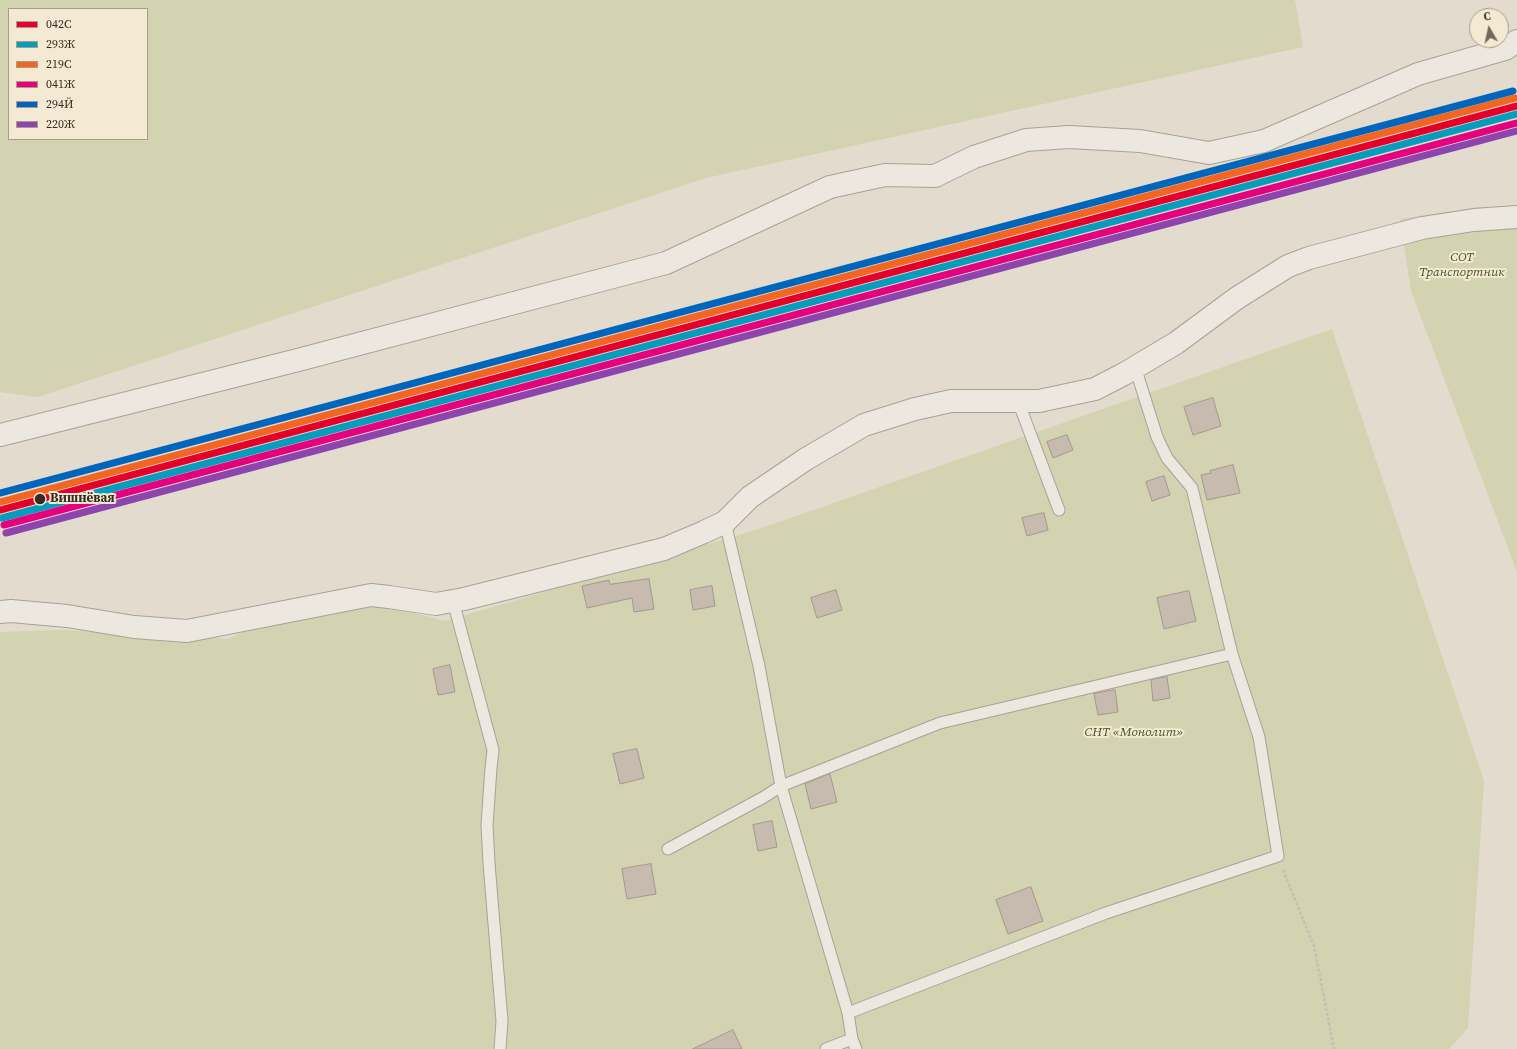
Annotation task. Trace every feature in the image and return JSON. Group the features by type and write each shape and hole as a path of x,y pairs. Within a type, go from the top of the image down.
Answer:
{"street":[{"path":"0,435 291,362 666,263 830,186 885,175 935,176 974,157 1026,140 1069,137 1140,141 1209,153 1264,141 1418,74 1505,49 1517,41"},
{"path":"0,612 11,611 67,616 134,627 187,631 371,595 436,604 664,549 725,522 757,493 806,459 864,425 915,409 951,401 1040,401 1095,388 1136,367 1176,343 1237,298 1288,266 1309,258 1422,228 1474,220 1517,217"}],"lane":[{"path":"848,1013 1106,913 1278,856 1259,736 1232,654 1192,488 1167,458 1157,437 1136,367"},
{"path":"1018,401 1059,510"},
{"path":"725,522 759,666 781,786 848,1013 854,1044 826,1049"},
{"path":"453,601 494,750 491,768 487,825 502,1021 500,1049"},
{"path":"668,849 764,797 781,786 940,724 1232,654"}],"path":[{"path":"1278,856 1314,946 1334,1049"}],"green space":[{"path":"0,0 1295,0 1303,47 706,178 38,397 0,392"},
{"name":"СОТ Транспортник","path":"1479,207 1517,207 1517,572 1411,291 1400,219"},
{"name":"СНТ «Монолит»","path":"1332,329 1484,781 1468,1028 1449,1049 0,1049 0,632 61,630 227,639 338,594 445,621 756,530"}],"building":[{"path":"1213,398 1221,426 1193,435 1184,407"},
{"path":"1067,435 1073,450 1053,458 1047,442"},
{"path":"1233,465 1240,493 1207,500 1201,475"},
{"path":"1164,476 1170,495 1152,501 1146,482"},
{"path":"1044,513 1048,530 1027,536 1022,518"},
{"path":"649,579 654,609 634,612 632,598 587,608 582,586 609,580 610,584"},
{"path":"712,586 715,606 693,610 690,590"},
{"path":"836,590 842,610 817,618 811,598"},
{"path":"1189,591 1196,621 1164,629 1157,598"},
{"path":"450,665 455,692 438,695 433,669"},
{"path":"1167,677 1170,698 1153,701 1151,680"},
{"path":"1115,690 1118,712 1098,715 1094,694"},
{"path":"637,749 644,778 620,784 613,754"},
{"path":"830,774 837,802 811,809 805,784"},
{"path":"772,821 777,847 758,851 753,825"},
{"path":"651,864 656,894 627,899 622,869"},
{"path":"1031,887 1043,921 1008,934 996,900"},
{"path":"733,1030 742,1049 693,1049"}],"transit line":[{"name":"294Й","path":"0,493 1513,91"},
{"name":"219С","path":"0,502 1515,98"},
{"name":"042С","path":"0,510 1517,106"},
{"name":"293Ж","path":"2,518 1517,114"},
{"name":"041Ж","path":"4,525 1517,123"},
{"name":"220Ж","path":"6,533 1517,131"}],"place":[{"name":"Вишнёвая","path":"40,499"}]}
